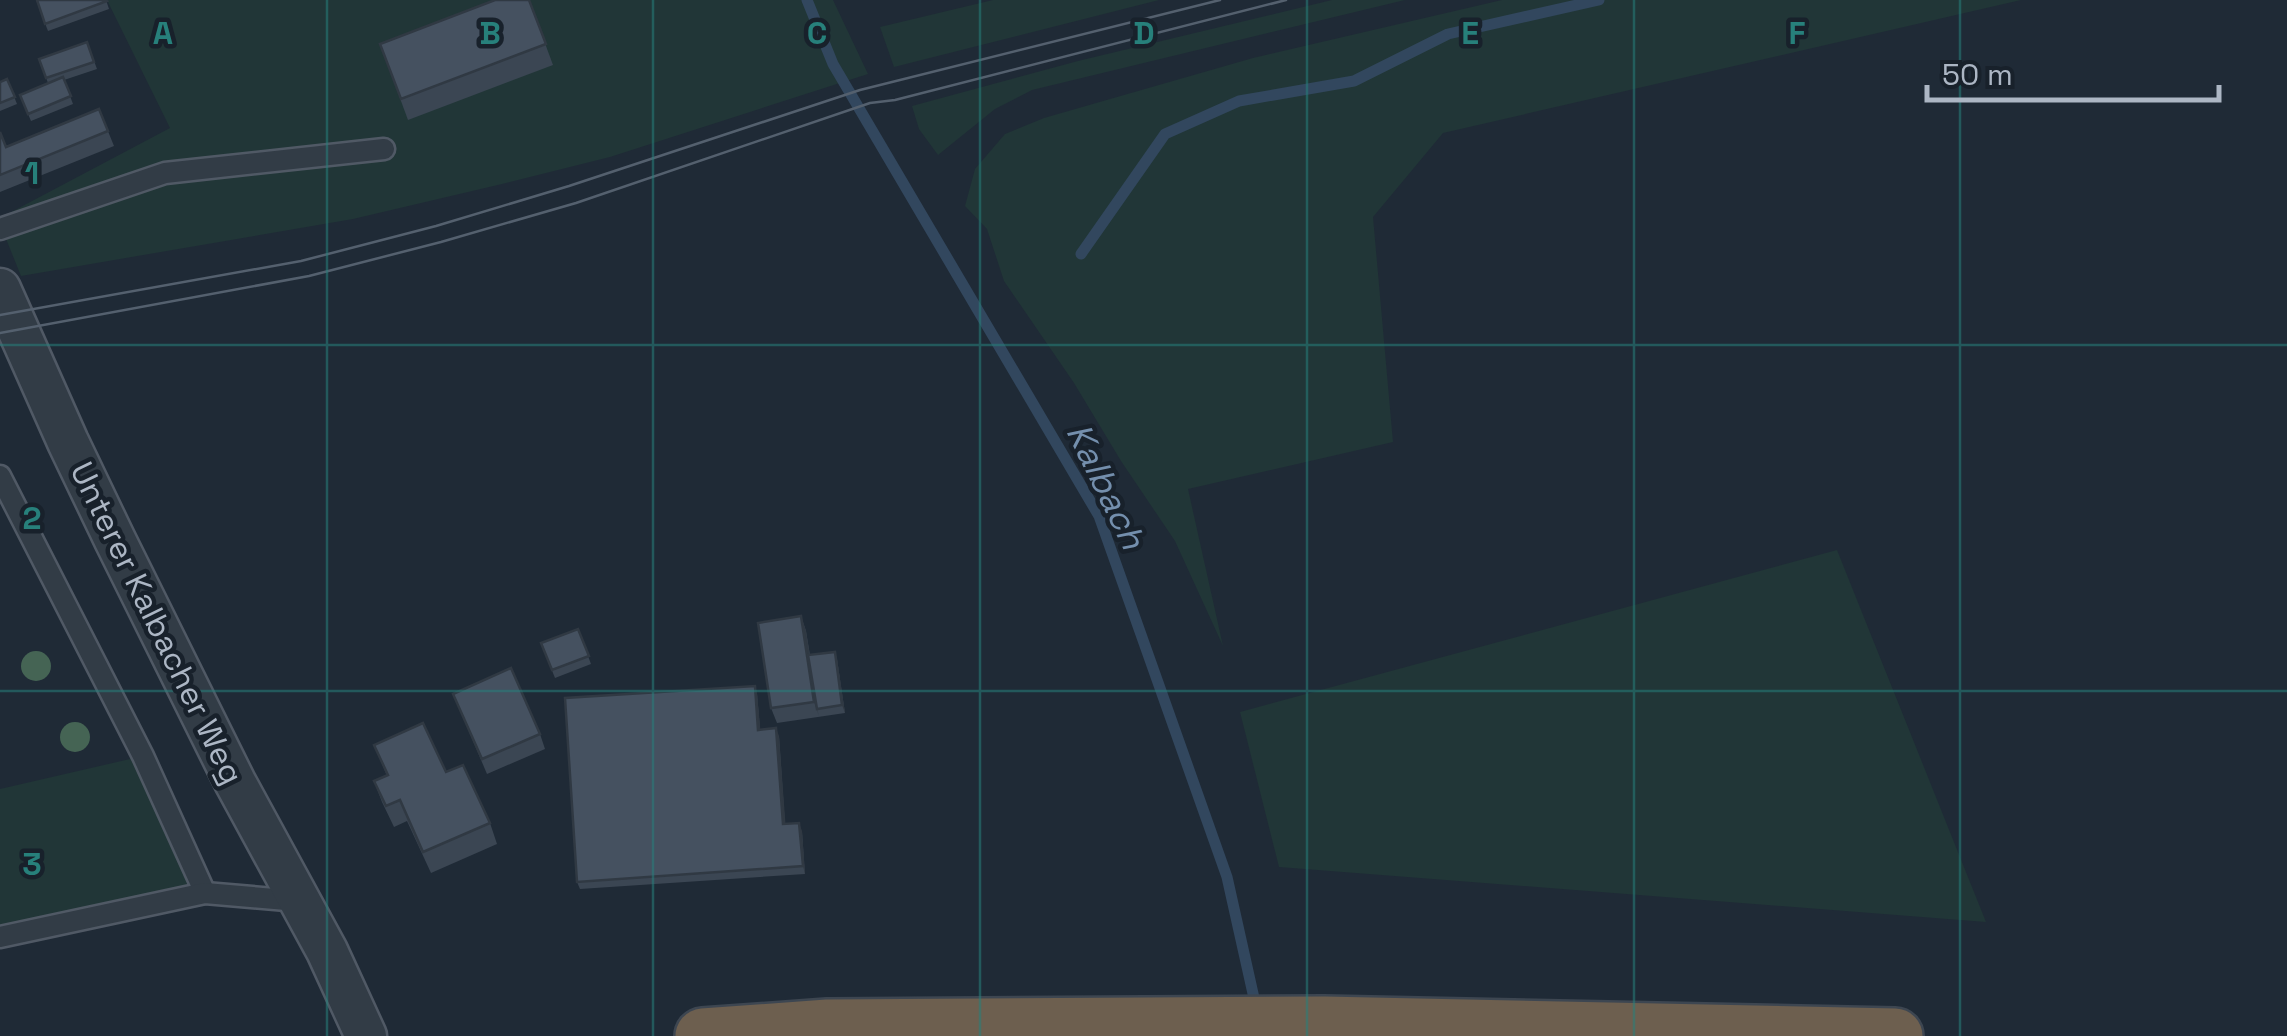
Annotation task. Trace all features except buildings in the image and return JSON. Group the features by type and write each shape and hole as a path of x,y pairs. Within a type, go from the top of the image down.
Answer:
{"highway":[{"path":"703,1036 828,1027 1324,1024 1895,1036"}],"street":[{"name":"Unterer Kalbacher Weg","path":"0,288 115,540 236,782 327,951 366,1036"}],"lane":[{"path":"0,229 165,173 384,149"},
{"path":"0,476 143,756 205,892"},
{"path":"0,938 205,892 298,901"}],"green space":[{"path":"107,0 833,0 868,74 610,157 502,184 353,219 21,276 0,218 170,128"},
{"path":"993,0 1159,0 894,67 880,27"},
{"path":"1332,0 1405,0 1032,90 995,109 938,155 919,129 912,106 1078,61"},
{"path":"1502,0 2021,0 1443,133 1373,217 1393,442 1188,489 1223,646 1175,541 1004,281 987,229 965,206 975,169 1005,134 1044,118 1253,58"},
{"path":"1837,550 1986,922 1279,867 1240,712"},
{"path":"143,756 205,893 0,937 0,789"}],"waterway":[{"name":"Kalbach","path":"807,0 833,64 1099,516 1227,877 1256,1007"},
{"path":"1081,254 1165,134 1239,101 1354,81 1448,34 1599,0"}],"tram line":[{"path":"0,315 301,261 569,186 860,90 1220,0"},
{"path":"0,333 309,276 441,242 576,203 870,103 895,100 1286,0"}]}
